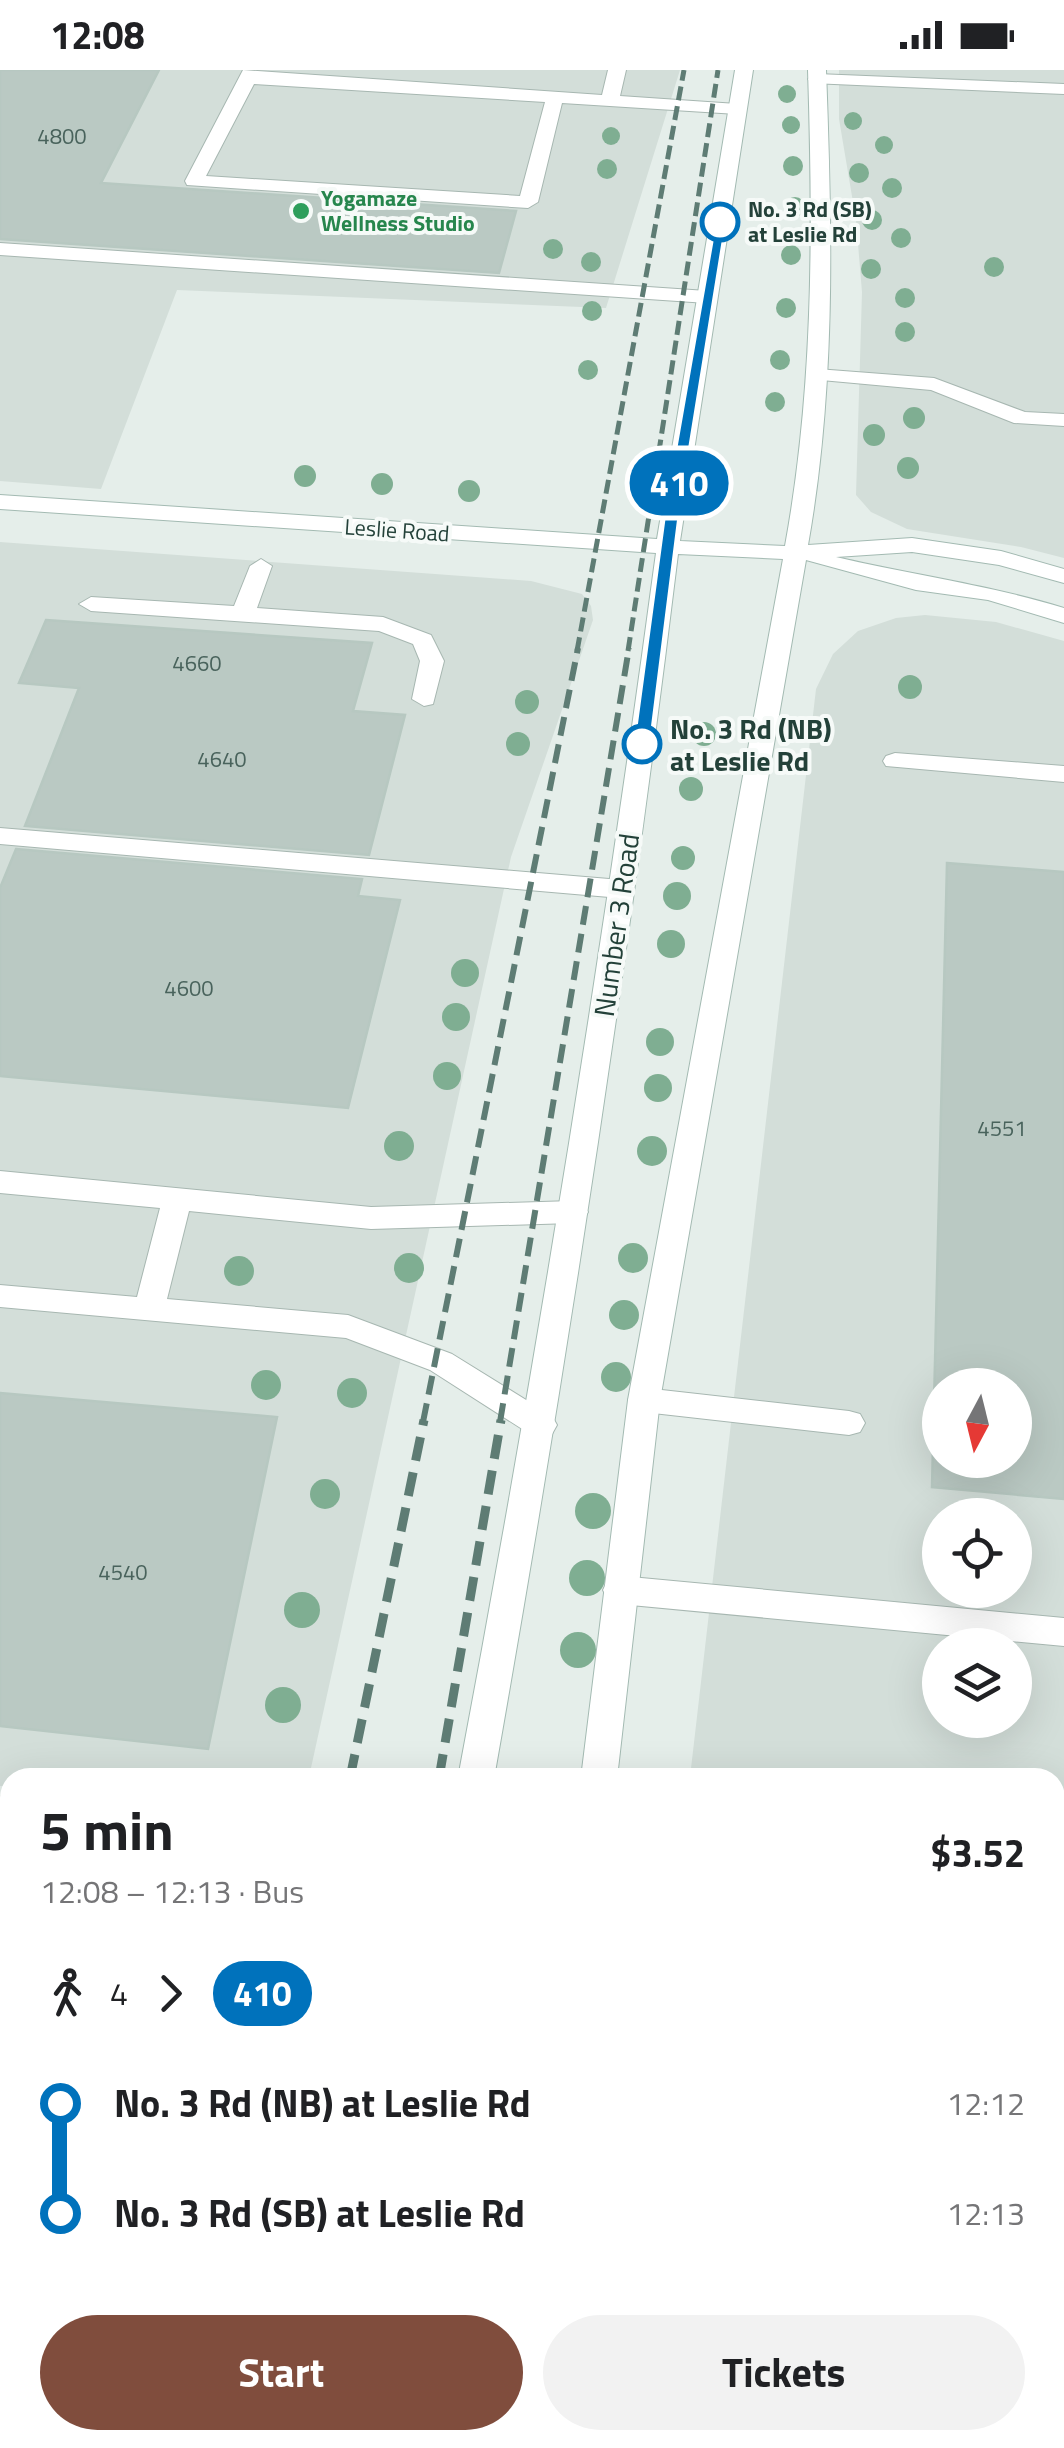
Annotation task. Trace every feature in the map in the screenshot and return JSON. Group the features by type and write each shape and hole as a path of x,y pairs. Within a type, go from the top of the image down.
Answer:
{"main road":[{"path":"610,101 616,70"},
{"name":"Number 3 Road","path":"478,1768 541,1425 668,548 744,70"},
{"path":"555,97 528,202 194,181 250,74 738,109"},
{"path":"600,1768 644,1400 811,466 822,251 817,74 1064,89"},
{"path":"0,249 707,297"},
{"path":"817,375 934,384 1022,418 1064,420"},
{"name":"Leslie Road","path":"0,502 668,548 794,553 912,545 1001,558 1064,576"},
{"name":"Leslie Road","path":"794,553 916,583 991,593 1064,616"},
{"path":"243,614 261,566"},
{"path":"90,604 383,624 423,640 432,661 424,699"},
{"path":"895,762 1064,774"},
{"path":"0,836 621,889"},
{"path":"0,1182 371,1218 573,1212"},
{"path":"148,1310 177,1199"},
{"path":"0,1296 348,1328 442,1362 541,1425"},
{"path":"644,1400 848,1423"},
{"path":"620,1590 1064,1632"}],"shaded area":[{"path":"0,70 680,70 606,308 177,290 101,489 0,481"},
{"path":"839,70 1064,70 1064,558 1021,547 907,529 871,512 856,495 862,292 856,220 839,119"},
{"path":"0,542 531,581 582,594 591,606 593,620 511,857 311,1768 0,1768"},
{"path":"925,615 996,622 1064,641 1064,1768 691,1768 816,689 833,654 858,631 896,618"}],"building":[{"path":"0,70 159,70 101,183 516,211 499,273 0,239"},
{"path":"46,620 372,643 353,711 405,715 369,855 25,826 79,688 19,683"},
{"path":"16,849 362,879 358,896 400,900 348,1108 0,1076 0,888"},
{"path":"947,863 1064,872 1064,1499 932,1487 932,1478 1032,1478 1032,1368 935,1368"},
{"path":"0,1393 277,1417 208,1749 0,1726"}],"railway":[{"path":"577,651 684,70"},
{"path":"628,651 718,70"},
{"path":"423,1422 578,648"},
{"path":"500,1422 629,648"},
{"path":"352,1768 424,1420"},
{"path":"441,1768 501,1420"}],"bus line":[{"name":"410","path":"642,744 673,506 720,222"}],"place":[{"name":"Yogamaze Wellness Studio","path":"301,211"},
{"name":"No. 3 Rd (SB) at Leslie Rd","path":"720,222"},
{"name":"No. 3 Rd (NB) at Leslie Rd","path":"642,744"}]}
